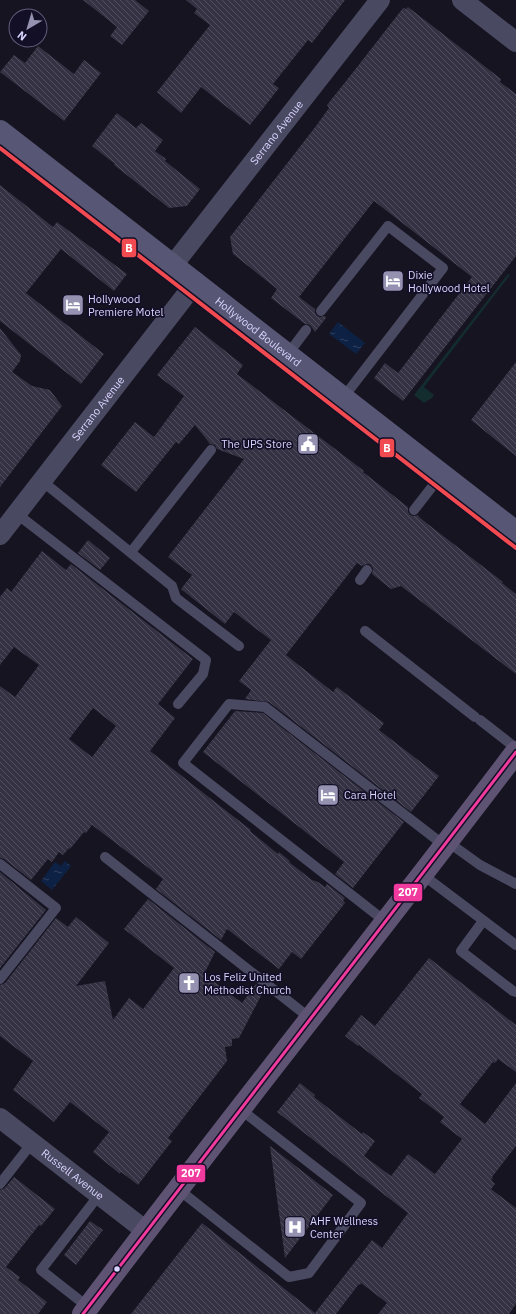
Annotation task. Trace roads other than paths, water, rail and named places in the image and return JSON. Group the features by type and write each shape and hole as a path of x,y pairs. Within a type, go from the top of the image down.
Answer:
{"main road":[{"name":"Hollywood Boulevard","path":"0,131 516,532"},
{"path":"85,1310 423,875 516,752"}],"street":[{"name":"Serrano Avenue","path":"173,265 380,0"},
{"path":"462,0 516,42"},
{"name":"Serrano Avenue","path":"0,535 196,282"},
{"name":"Russell Avenue","path":"0,1118 146,1231"}],"lane":[{"path":"321,311 388,226 443,268 343,398"},
{"path":"288,354 306,330"},
{"path":"131,552 211,450"},
{"path":"414,510 442,474"},
{"path":"42,481 172,586 176,598 239,646"},
{"path":"17,514 206,660 203,674 178,704"},
{"path":"360,580 367,570"},
{"path":"365,631 516,748"},
{"path":"386,922 183,763 229,704 266,707 446,844 480,865 516,884"},
{"path":"105,857 311,1019"},
{"path":"0,864 56,908 0,980"},
{"path":"423,875 516,945"},
{"path":"483,921 461,951 516,992"},
{"path":"178,1189 289,1277 309,1273 361,1203 240,1109"},
{"path":"0,1184 32,1143"},
{"path":"85,1310 41,1270 99,1195"}],"water":[{"path":"338,322 365,343 356,354 329,334"},
{"path":"65,861 71,866 52,890 41,881 55,862 61,866"}],"place":[{"name":"Dixie Hollywood Hotel","path":"393,281"},
{"name":"Hollywood Premiere Motel","path":"73,305"},
{"name":"The UPS Store","path":"308,444"},
{"name":"Cara Hotel","path":"328,795"},
{"name":"Los Feliz United Methodist Church","path":"189,983"},
{"name":"AHF Wellness Center","path":"295,1227"}]}
